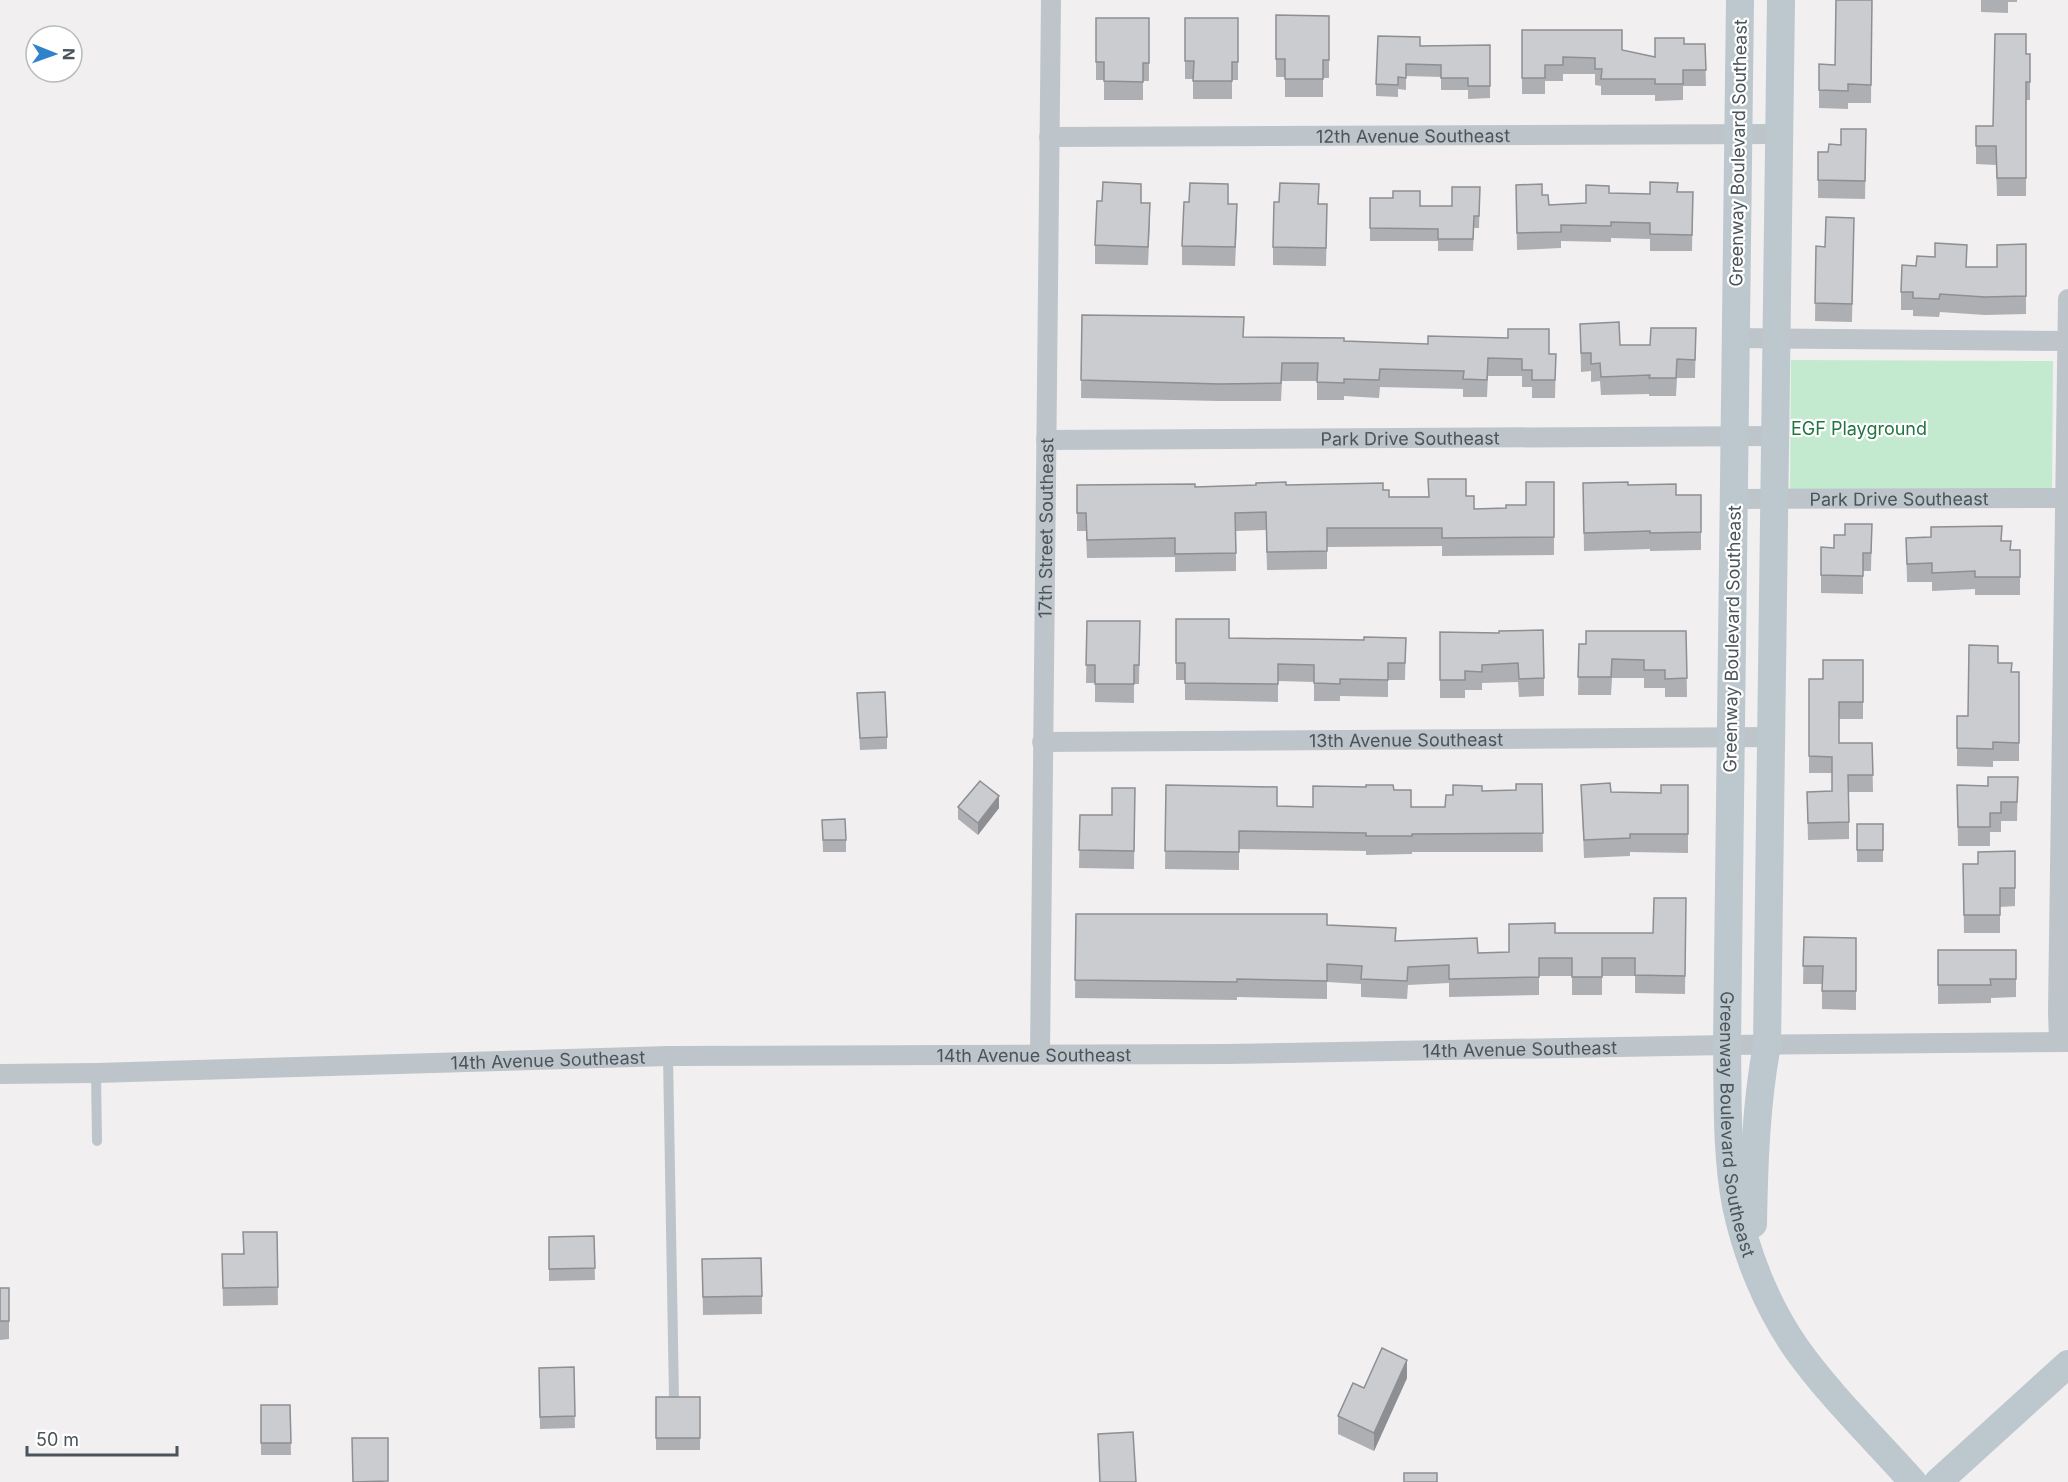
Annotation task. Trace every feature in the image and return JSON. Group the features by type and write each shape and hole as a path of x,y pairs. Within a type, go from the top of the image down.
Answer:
{"street":[{"name":"17th Street Southeast","path":"1040,1054 1051,0"},
{"name":"Greenway Boulevard Southeast","path":"1740,0 1727,1045 1729,1141 1736,1204 1758,1274 1777,1317 1796,1348 1823,1382 1913,1482"},
{"name":"Greenway Boulevard Southeast","path":"1758,1274 1753,1234 1755,1157 1762,1073 1767,1045 1781,0"},
{"name":"12th Avenue Southeast","path":"1049,137 1779,134"},
{"path":"2063,1041 2058,1012 2066,588 2068,299"},
{"path":"1736,338 2067,341"},
{"name":"Park Drive Southeast","path":"1046,440 1775,436"},
{"name":"Park Drive Southeast","path":"1734,499 2065,498"},
{"name":"13th Avenue Southeast","path":"1042,742 1771,737"},
{"name":"14th Avenue Southeast","path":"0,1074 668,1056 1227,1054 2063,1041"},
{"path":"1938,1482 2068,1364"}],"lane":[{"path":"668,1056 674,1400"},
{"path":"96,1073 98,1141"}],"green space":[{"name":"EGF Playground","path":"1791,360 2053,361 2052,494 1790,497"}],"building":[{"path":"1836,0 1872,0 1871,85 1848,84 1848,91 1819,90 1819,64 1835,65"},
{"path":"1276,15 1329,16 1329,60 1323,60 1323,79 1285,79 1285,59 1276,59"},
{"path":"1096,18 1149,18 1149,63 1143,63 1143,82 1104,81 1104,62 1096,62"},
{"path":"1185,18 1238,18 1238,62 1232,62 1232,81 1193,81 1194,61 1185,61"},
{"path":"1522,30 1622,30 1622,50 1655,57 1655,38 1684,38 1684,44 1705,44 1706,70 1683,70 1683,84 1655,84 1655,79 1601,79 1602,69 1595,69 1595,58 1563,57 1563,65 1545,65 1545,78 1522,78"},
{"path":"1995,34 2026,34 2026,54 2030,54 2030,82 2026,82 2026,178 1997,178 1996,146 1976,146 1976,126 1993,126"},
{"path":"1378,36 1420,37 1420,46 1490,45 1490,86 1468,86 1468,78 1441,78 1441,65 1406,64 1406,78 1398,77 1398,85 1376,84"},
{"path":"1841,129 1866,129 1865,181 1818,180 1818,152 1828,152 1829,144 1841,145"},
{"path":"1103,182 1141,184 1141,203 1150,203 1148,247 1095,245 1097,201 1102,201"},
{"path":"1650,182 1678,183 1677,192 1693,192 1692,235 1650,234 1650,223 1611,222 1611,226 1561,225 1561,232 1517,233 1516,185 1542,184 1542,195 1548,195 1549,205 1586,203 1586,185 1609,186 1609,193 1650,194"},
{"path":"1190,183 1228,184 1228,204 1237,204 1235,247 1182,246 1184,202 1189,202"},
{"path":"1280,183 1319,184 1318,204 1327,204 1326,248 1273,247 1274,202 1279,202"},
{"path":"1452,187 1480,187 1479,216 1474,216 1473,239 1438,239 1438,229 1370,228 1370,198 1393,198 1393,191 1420,191 1420,206 1452,206"},
{"path":"1826,217 1854,218 1852,304 1815,303 1816,246 1825,247"},
{"path":"1935,243 1967,245 1966,267 1997,267 1997,245 2026,244 2026,296 1985,297 1940,294 1939,299 1913,298 1913,292 1901,292 1902,265 1916,266 1917,256 1935,257"},
{"path":"1082,315 1244,317 1243,337 1344,338 1344,341 1428,344 1428,336 1508,338 1508,329 1549,329 1549,354 1556,354 1555,380 1532,380 1532,370 1522,370 1522,359 1488,358 1487,380 1463,379 1464,371 1380,369 1379,380 1344,379 1344,383 1317,382 1318,363 1282,363 1281,383 1219,384 1081,380"},
{"path":"1619,322 1620,345 1650,345 1651,328 1696,328 1695,360 1677,359 1676,378 1649,378 1650,375 1601,377 1600,363 1591,364 1591,353 1581,353 1580,324"},
{"path":"1428,479 1466,479 1466,496 1474,496 1474,509 1526,505 1526,482 1554,482 1554,537 1442,538 1442,528 1327,528 1327,551 1267,552 1266,512 1235,513 1236,553 1175,554 1175,538 1087,540 1086,513 1077,513 1077,485 1195,484 1195,487 1286,482 1286,485 1383,483 1383,490 1389,490 1389,497 1429,497"},
{"path":"1628,482 1628,485 1676,484 1676,495 1701,495 1701,532 1584,533 1583,483"},
{"path":"1845,524 1872,524 1871,553 1863,553 1863,576 1821,575 1821,547 1834,548 1834,535 1845,535"},
{"path":"2002,526 2001,541 2011,541 2010,550 2020,550 2020,577 1975,577 1975,571 1932,573 1932,563 1907,564 1906,538 1931,537 1931,527"},
{"path":"1176,619 1229,619 1229,638 1364,640 1364,637 1406,638 1405,663 1388,663 1388,680 1340,679 1340,684 1314,683 1314,665 1278,664 1278,684 1185,683 1185,663 1176,663"},
{"path":"1087,621 1140,621 1139,665 1134,665 1134,684 1095,684 1095,665 1086,665"},
{"path":"1543,630 1544,678 1519,679 1518,663 1482,665 1482,672 1465,671 1465,680 1440,680 1440,632 1499,633 1499,631"},
{"path":"1586,631 1686,631 1687,678 1665,679 1665,670 1644,670 1644,660 1612,659 1611,677 1578,677 1579,644 1586,644"},
{"path":"1969,645 1998,646 1998,663 2012,663 2011,672 2019,672 2019,743 1993,742 1993,749 1957,748 1957,716 1968,716"},
{"path":"1823,660 1863,660 1863,702 1839,702 1839,743 1872,743 1873,775 1848,775 1849,822 1808,823 1807,792 1832,791 1832,757 1809,756 1809,679 1823,679"},
{"path":"885,692 887,737 860,738 857,693"},
{"path":"1988,777 2018,777 2017,802 2001,802 2001,813 1990,813 1990,827 1958,827 1957,785 1988,786"},
{"path":"980,781 999,796 978,823 958,807"},
{"path":"1610,783 1611,792 1661,793 1661,785 1688,785 1688,834 1630,834 1630,838 1584,840 1581,785"},
{"path":"1516,784 1542,784 1543,833 1366,836 1366,833 1239,831 1239,852 1165,851 1166,785 1277,787 1277,806 1313,807 1313,786 1393,785 1394,790 1411,790 1411,807 1445,807 1446,795 1453,795 1453,785 1482,786 1482,791 1516,790"},
{"path":"1112,788 1135,788 1134,851 1079,850 1080,815 1112,815"},
{"path":"845,819 846,840 823,840 822,820"},
{"path":"1857,824 1883,824 1883,850 1857,850"},
{"path":"2015,851 2015,888 2000,888 2000,915 1964,915 1963,864 1978,864 1978,852"},
{"path":"1654,898 1686,898 1685,976 1635,975 1635,958 1602,958 1602,977 1572,977 1572,958 1539,958 1539,977 1449,979 1449,965 1408,967 1407,981 1361,979 1362,966 1327,964 1327,981 1075,980 1076,914 1327,914 1327,925 1396,928 1395,941 1477,938 1478,953 1509,952 1509,924 1555,923 1555,933 1653,933"},
{"path":"1804,937 1856,938 1856,991 1822,991 1823,966 1803,966"},
{"path":"1938,950 2016,950 2016,979 1990,979 1991,985 1938,985"},
{"path":"243,1232 277,1232 278,1287 223,1288 222,1254 244,1254"},
{"path":"594,1236 595,1268 549,1269 549,1237"},
{"path":"761,1258 762,1296 703,1297 702,1259"},
{"path":"0,1288 9,1288 9,1321 0,1321"},
{"path":"1382,1348 1407,1360 1374,1433 1338,1416 1353,1383 1364,1388"},
{"path":"574,1367 575,1416 540,1417 539,1368"},
{"path":"656,1397 700,1397 700,1438 656,1438"},
{"path":"261,1405 290,1405 291,1443 261,1443"},
{"path":"1133,1432 1136,1482 1100,1482 1098,1434"},
{"path":"352,1438 388,1438 388,1481 353,1482"},
{"path":"1404,1473 1437,1473 1437,1482 1404,1482"}]}
